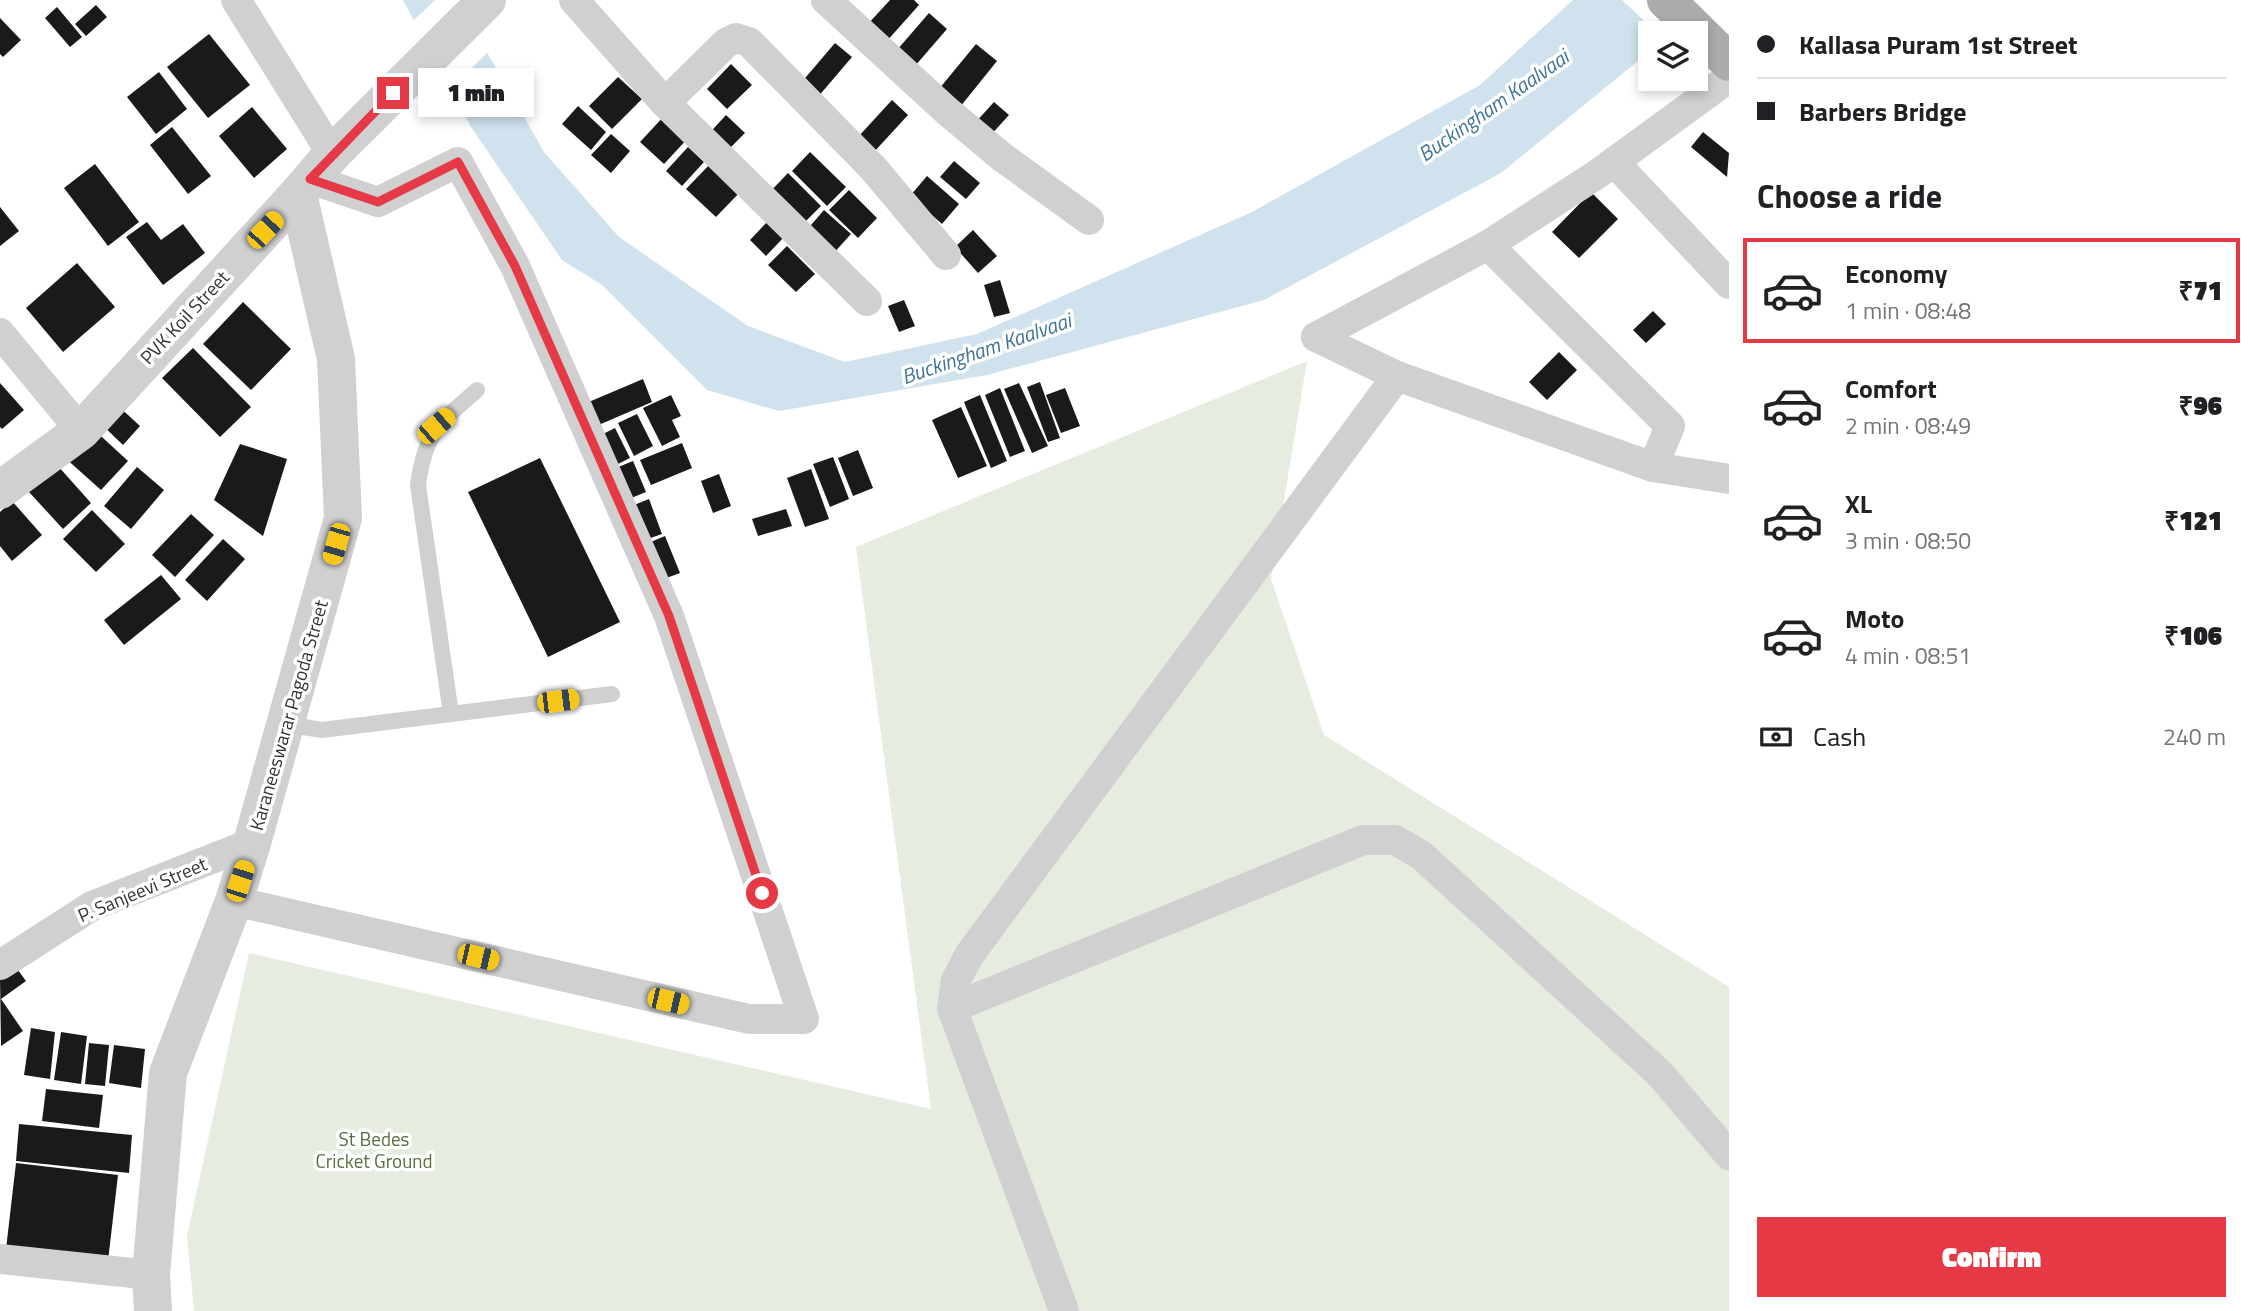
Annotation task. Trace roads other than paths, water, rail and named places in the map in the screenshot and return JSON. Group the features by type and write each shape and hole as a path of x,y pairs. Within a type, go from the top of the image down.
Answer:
{"main road":[{"path":"1666,0 1725,64"}],"street":[{"path":"233,901 749,1019 804,1019 669,616 515,266 458,162 378,202 324,164 236,0"},
{"name":"PVK Koil Street","path":"0,490 80,431 324,164 487,0"},
{"path":"573,0 665,103 867,301"},
{"path":"826,0 1002,157 1089,220"},
{"path":"665,103 726,43 736,38 749,42 873,169 946,255"},
{"path":"1725,64 1614,162 1488,245 1316,337 1397,376 1653,467 1729,479"},
{"path":"1614,162 1729,284"},
{"name":"Karaneeswarar Pagoda Street","path":"153,1293 168,1073 252,843 343,518 324,164"},
{"path":"1488,245 1670,426 1653,467"},
{"path":"0,333 80,431"},
{"path":"1064,1311 952,1009 956,980 970,954 1397,376"},
{"path":"952,1009 1363,840 1395,840 1421,855 1660,1074 1703,1120 1729,1155"},
{"name":"P. Sanjeevi Street","path":"0,965 92,906 252,843"},
{"path":"0,1259 153,1293"}],"lane":[{"path":"451,714 418,485 422,457 436,426 477,390"},
{"path":"285,724 322,730 612,694"}],"water":[{"name":"Buckingham Kaalvaai","path":"403,0 457,0 544,152 619,237 748,326 845,362 977,334 1252,212 1480,85 1573,0 1622,0 1644,21 1638,21 1638,61 1501,173 1264,300 987,375 779,411 707,390 602,285 562,260 471,127"}],"park label":[{"name":"St Bedes Cricket Ground","path":"374,1149"}]}
